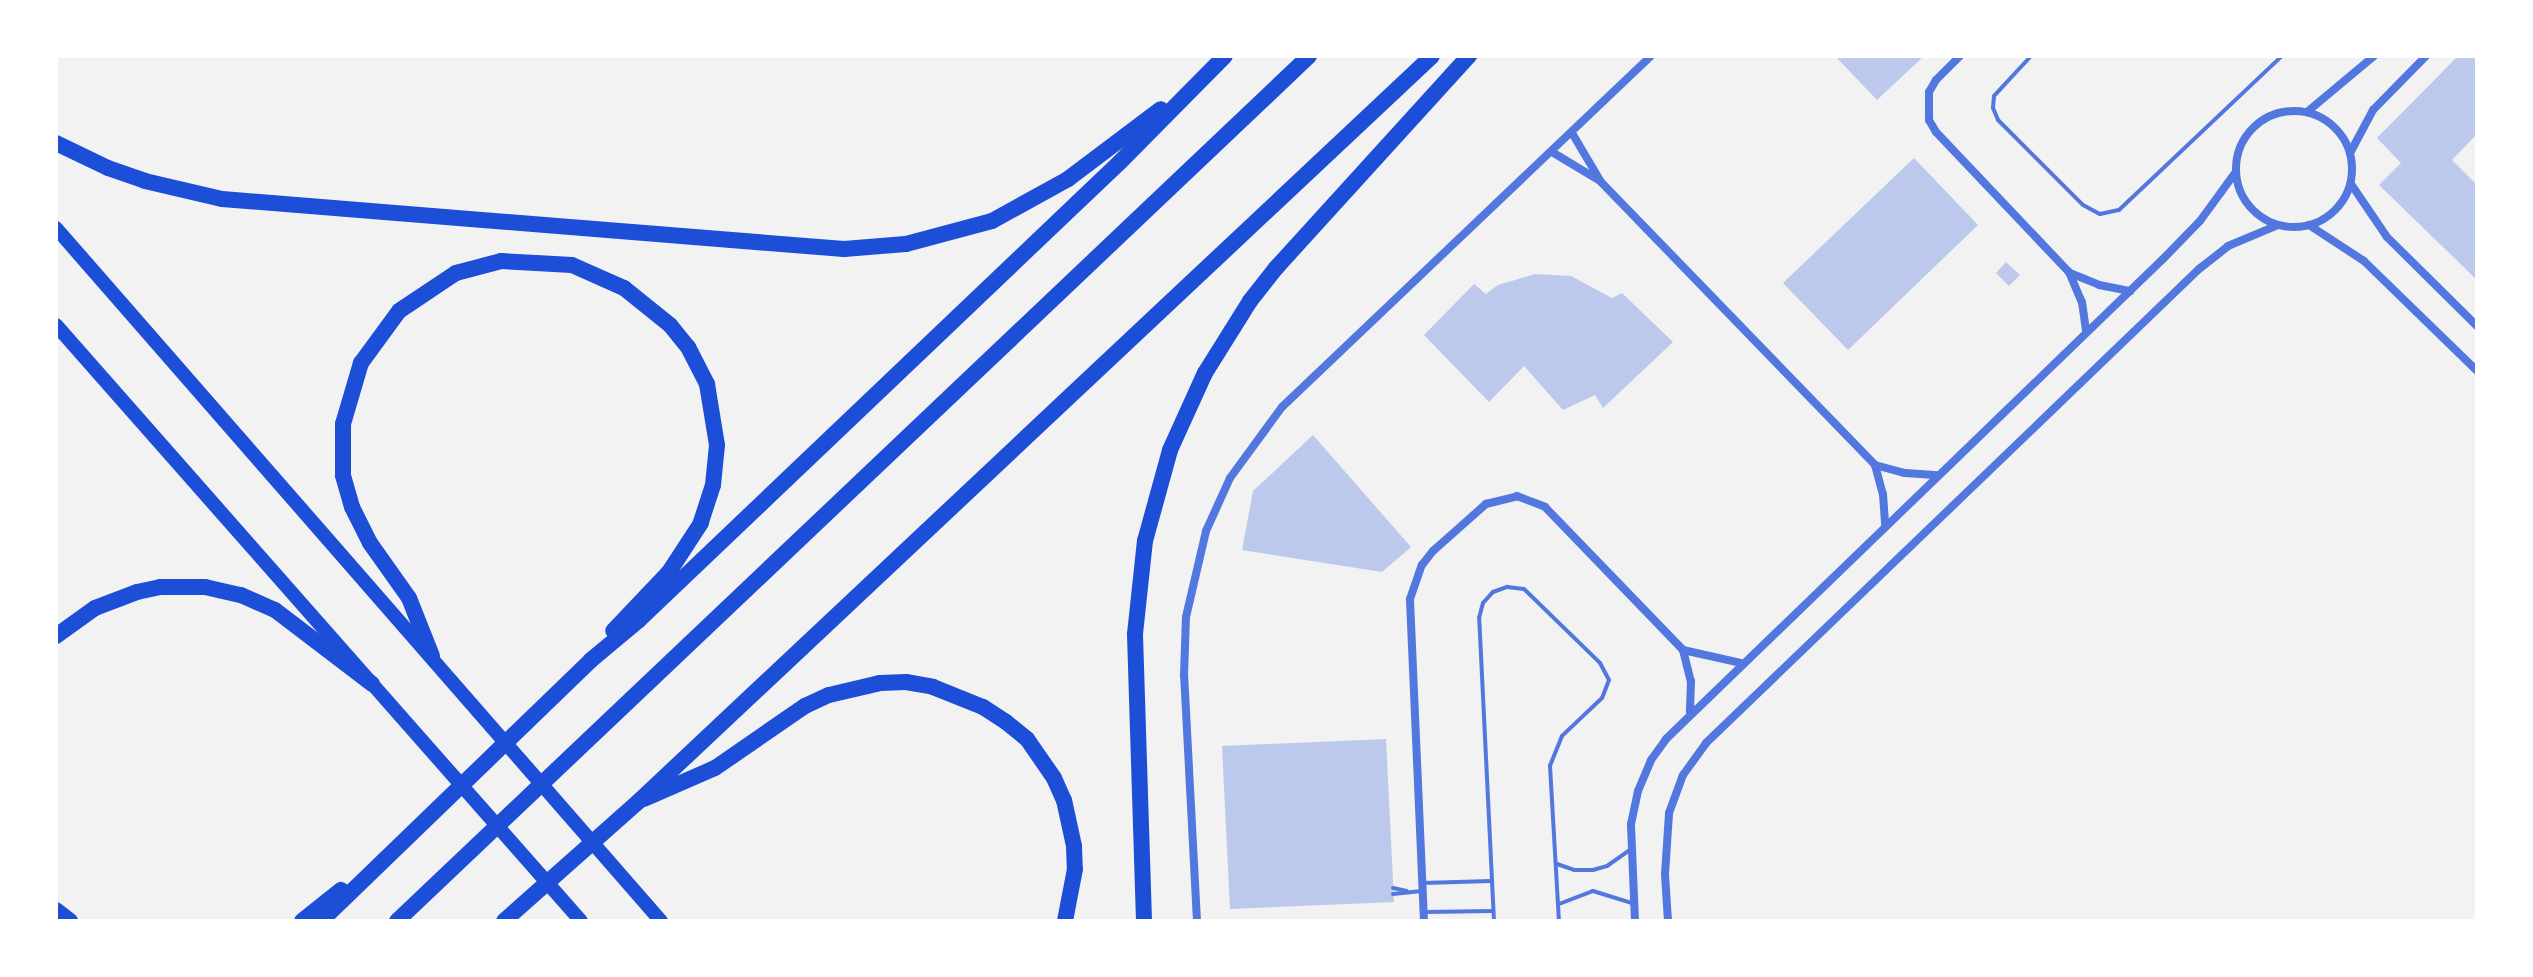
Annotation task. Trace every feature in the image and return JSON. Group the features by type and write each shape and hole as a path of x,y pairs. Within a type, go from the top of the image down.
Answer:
{"highway":[{"path":"591,660 639,620 740,525 1120,162 1225,56"},
{"path":"397,921 1309,56"},
{"path":"507,919 639,801 1432,56"},
{"path":"1144,921 1135,634 1145,541 1170,450 1205,373 1250,301 1285,257 1469,56"},
{"path":"56,143 145,181 222,199 844,249 936,238 1018,209 1068,179 1189,90"},
{"path":"321,921 591,660 669,572 692,540 713,485 716,424 699,365 670,325 649,305 624,288 572,265 524,260 478,266 456,273 416,297 372,344 347,403 342,458 352,507 370,543 409,598 432,656"},
{"path":"56,636 95,608 137,592 160,587 205,587 241,595 275,610 372,684"},
{"path":"639,801 715,768 805,706 829,695 880,683 906,682 933,687 983,707 1006,722 1027,739 1054,778 1064,800 1074,846 1075,869 1065,921"},
{"path":"302,921 344,888 379,866"},
{"path":"56,910 70,921"}],"main road":[{"path":"56,228 661,921"},
{"path":"56,325 581,921"}],"street":[{"path":"1197,921 1185,646 1194,573 1217,504 1245,453 1282,407 1651,56"},
{"path":"1960,56 1936,80 1927,106 1936,132 2069,272 2082,302 2086,332"},
{"path":"2307,112 2374,56"},
{"path":"2350,153 2373,110 2426,56"},
{"path":"1668,921 1665,874 1669,813 1683,775 1706,743 2199,269 2228,246 2278,225 2309,225 2336,210 2351,184 2350,153 2334,126 2307,112 2288,110 2255,124 2236,155 2235,173 2244,200 2253,211 2278,225"},
{"path":"1572,133 1601,182 1875,465 1883,494 1885,524"},
{"path":"1552,152 1576,170 1601,182"},
{"path":"1635,921 1630,850 1638,791 1651,760 1690,713 2200,221 2235,173"},
{"path":"2351,184 2387,237 2477,326"},
{"path":"2309,225 2364,261 2477,371"},
{"path":"2069,272 2099,285 2130,291"},
{"path":"1875,465 1905,473 1936,475"},
{"path":"1424,917 1409,616 1414,581 1433,551 1486,504 1501,498 1529,499 1554,515 1683,650 1691,681 1690,713"},
{"path":"1683,650 1741,663"}],"lane":[{"path":"2031,56 1994,96 1993,108 1998,120 2083,205 2100,214 2119,210 2282,56"},
{"path":"1494,921 1479,618 1483,603 1493,592 1507,587 1524,589 1600,663 1609,680 1602,698 1562,736 1552,756 1549,777 1559,921"},
{"path":"1557,864 1574,870 1593,870 1620,860 1630,850"},
{"path":"1393,891 1491,881"},
{"path":"1559,904 1593,891 1632,903"},
{"path":"1424,917 1493,911"}],"building":[{"path":"1835,56 1924,56 1877,100"},
{"path":"2458,56 2477,56 2477,134 2452,160 2477,185 2477,280 2379,185 2401,163 2377,138"},
{"path":"1914,158 1978,225 1848,350 1783,283"},
{"path":"2006,262 2020,275 2009,286 1996,273"},
{"path":"1535,274 1571,276 1612,298 1622,293 1673,342 1603,408 1595,395 1563,410 1524,366 1489,402 1424,335 1474,284 1486,294 1498,285"},
{"path":"1313,435 1411,547 1382,572 1242,550 1253,491"},
{"path":"1386,739 1394,902 1230,909 1222,746"}]}
